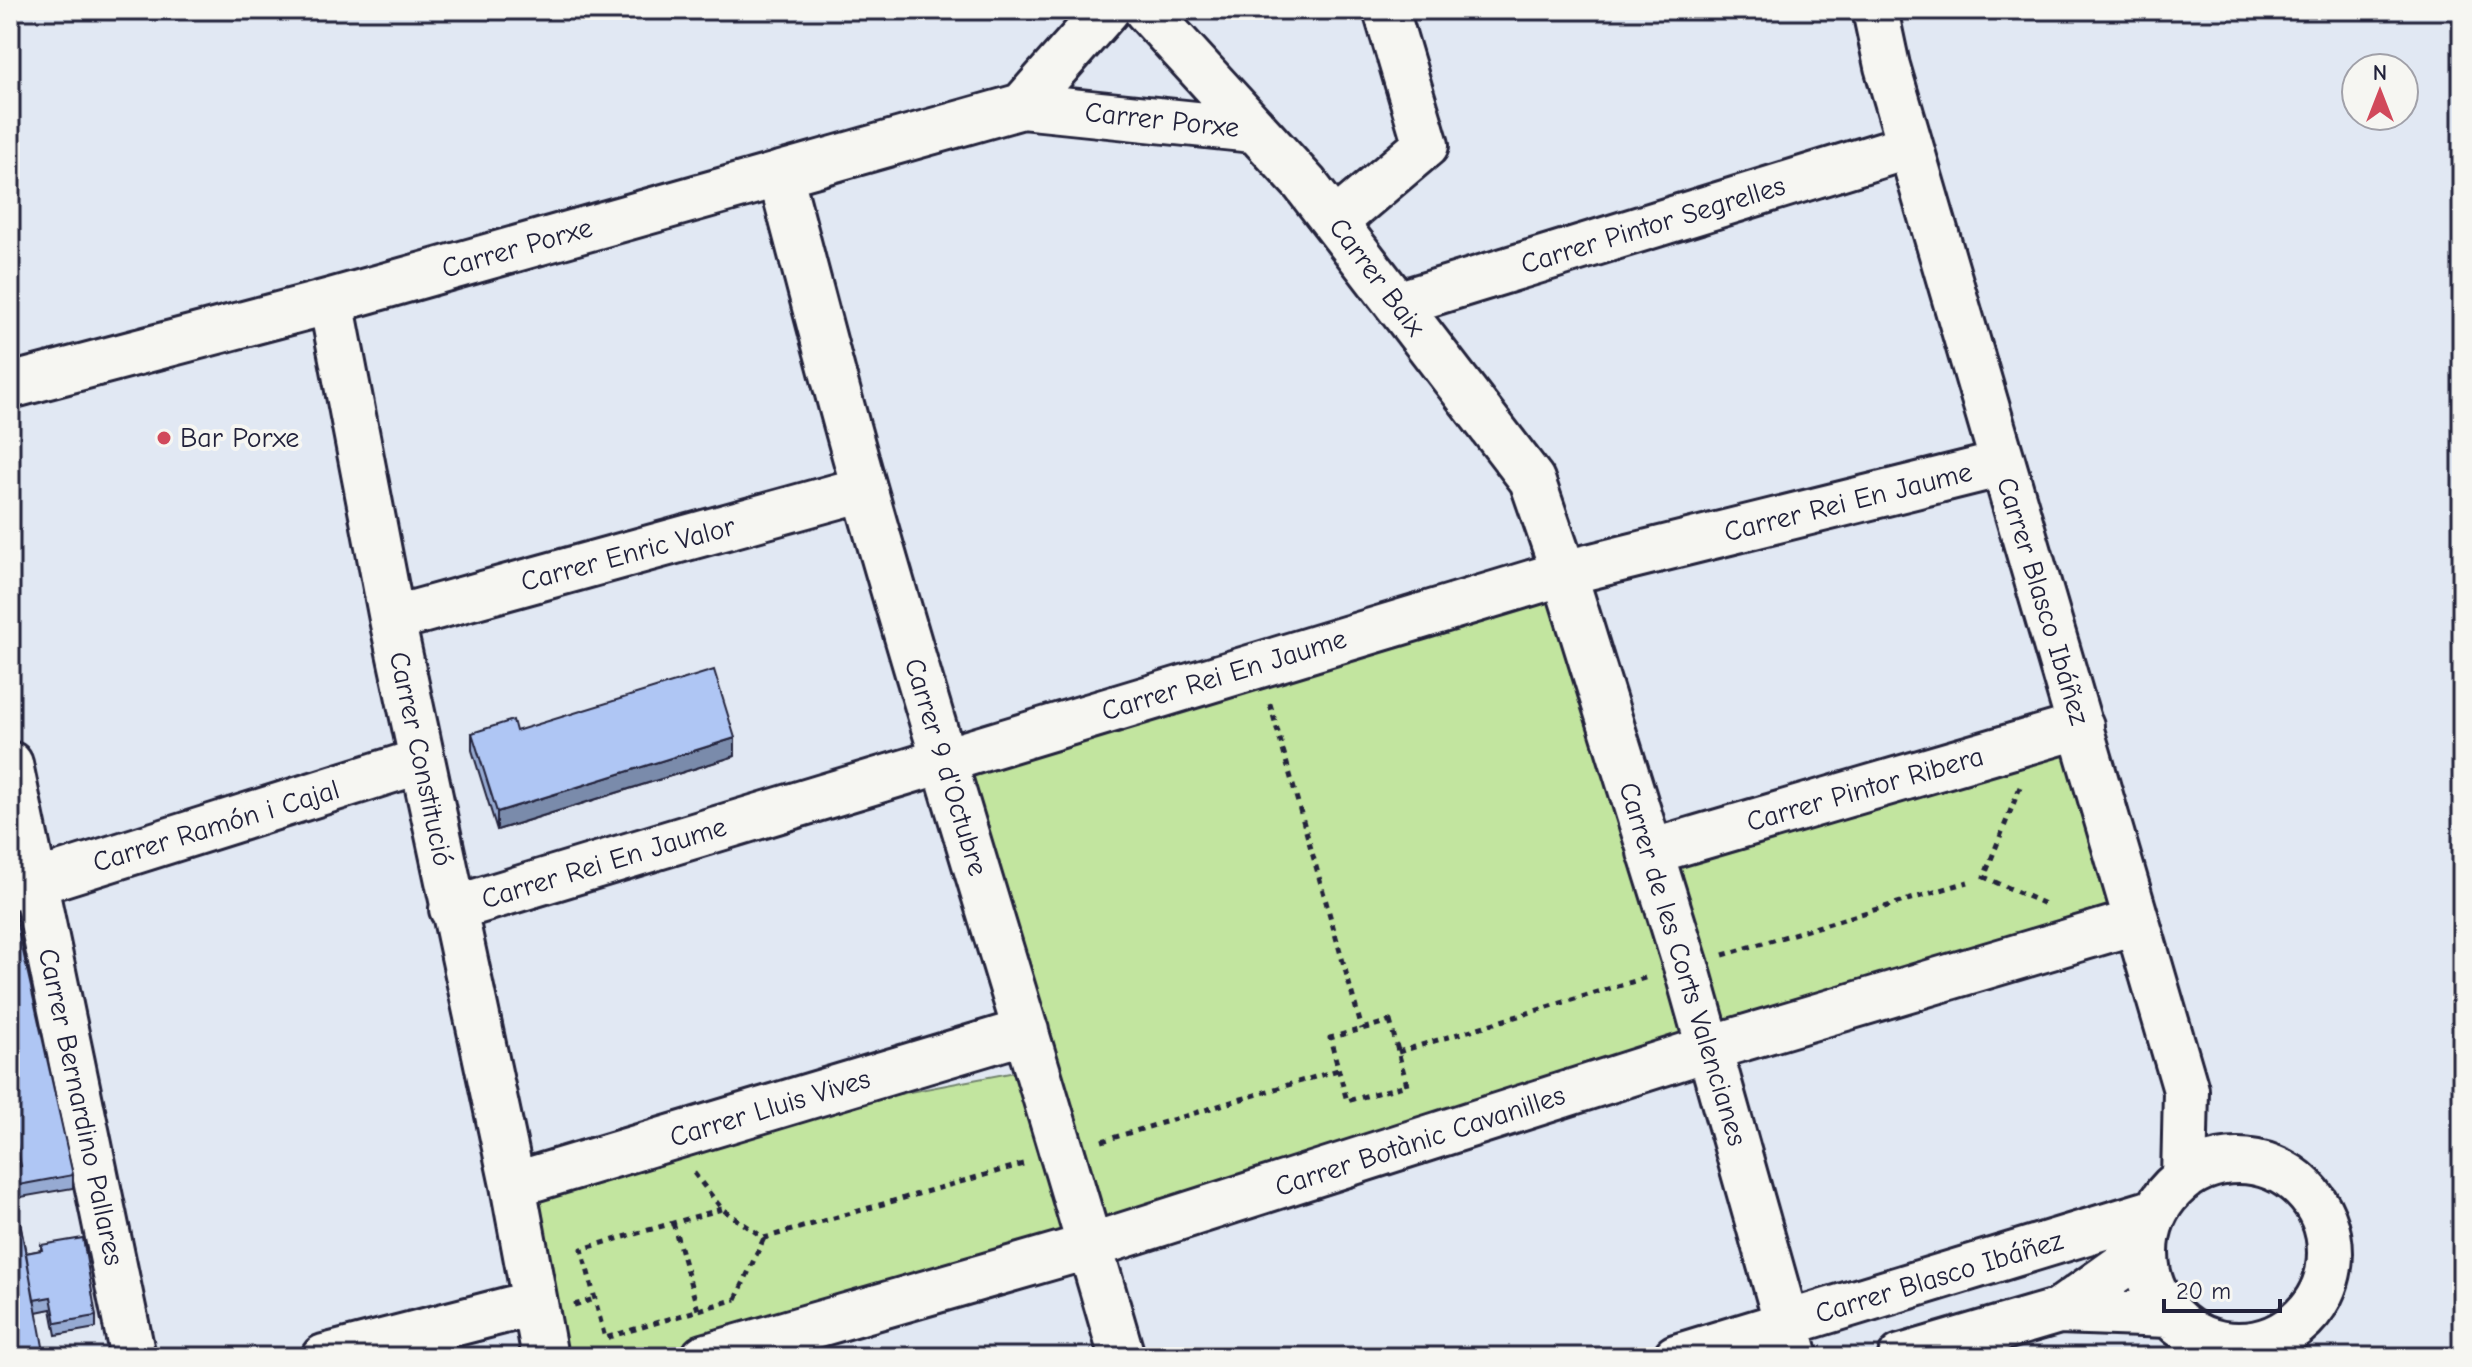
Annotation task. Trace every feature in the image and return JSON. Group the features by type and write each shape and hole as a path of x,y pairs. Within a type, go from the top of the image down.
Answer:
{"street":[{"name":"Carrer Porxe","path":"1022,106 1107,10"},
{"name":"Carrer Baix","path":"1146,10 1305,184 1532,480 1564,573"},
{"path":"1335,222 1426,145 1386,10"},
{"name":"Carrer Blasco Ibáñez","path":"1861,10 1887,66"},
{"name":"Carrer Blasco Ibáñez","path":"1875,10 1887,66 2003,464 2060,732 2119,926 2186,1090 2239,1161"},
{"name":"Carrer Porxe","path":"10,386 331,301 1022,106 1253,130"},
{"name":"Carrer Pintor Segrelles","path":"1397,304 1910,146"},
{"name":"Carrer 9 d'Octubre","path":"780,174 864,489 1064,1152 1122,1357"},
{"name":"Carrer Constitució","path":"331,301 392,619 513,1185 545,1357"},
{"name":"Carrer Rei En Jaume","path":"452,909 1564,573 2003,464"},
{"name":"Carrer Enric Valor","path":"392,619 864,489"},
{"name":"Carrer de les Corts Valencianes","path":"1564,573 1710,1048 1792,1340"},
{"name":"Carrer Pintor Ribera","path":"1650,852 2060,732"},
{"name":"Carrer Ramón i Cajal","path":"22,885 421,761"},
{"name":"Carrer Bernardino Pallares","path":"10,764 22,885 133,1357"},
{"name":"Carrer Botànic Cavanilles","path":"704,1357 1090,1246 1710,1048 2119,926"},
{"name":"Carrer Lluis Vives","path":"513,1185 1026,1031"},
{"name":"Carrer Blasco Ibáñez","path":"2059,1311 2162,1213 2186,1090"},
{"path":"2239,1161 2263,1165 2297,1182 2314,1201 2328,1236 2327,1274 2318,1298 2274,1348 2256,1343 2225,1344 2195,1334 2170,1315 2149,1277 2162,1213 2210,1166 2239,1161"},
{"name":"Carrer Blasco Ibáñez","path":"1676,1357 1792,1340 2162,1213"},
{"path":"324,1357 534,1303"},
{"name":"Carrer Blasco Ibáñez","path":"1901,1357 2059,1311 2170,1315"}],"path":[{"path":"1259,665 1362,1029"},
{"path":"2060,732 1984,877 2119,926"},
{"path":"1390,1021 1407,1085 1347,1101 1338,1070 1330,1038 1390,1021"},
{"path":"731,1311 764,1238 1338,1070"},
{"path":"668,1138 722,1209 764,1238"},
{"path":"722,1209 582,1249 605,1338 736,1299"},
{"path":"673,1223 698,1310"}],"green space":[{"path":"1565,595 1650,851 2081,726 2130,899 685,1357 545,1357 513,1185 668,1138 1026,1070 940,783"}],"building":[{"path":"714,670 735,738 497,812 472,733 513,720 516,731"},
{"path":"10,909 14,911 73,1175 13,1186 10,1169 21,1166 10,1125"},
{"path":"11,1175 45,1357 10,1357"},
{"path":"83,1238 96,1316 56,1323 51,1297 34,1300 26,1253 42,1250 41,1245"}],"place":[{"name":"Bar Porxe","path":"164,438"}]}
